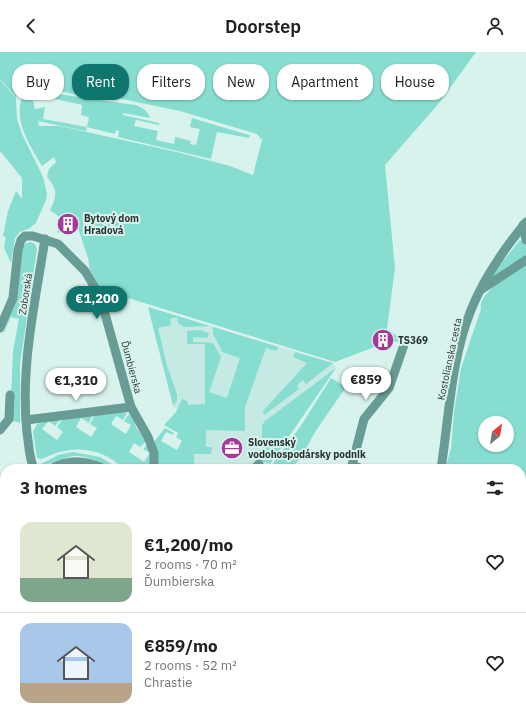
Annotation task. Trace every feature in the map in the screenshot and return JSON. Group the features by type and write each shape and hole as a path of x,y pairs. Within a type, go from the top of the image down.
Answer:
{"street":[{"path":"525,223 526,240"},
{"name":"Kostolianska cesta","path":"442,464 457,362 466,323 479,291 500,256 525,223"},
{"name":"Zoborská","path":"0,328 12,298 20,240 28,235 45,238 27,357 24,399 32,464"},
{"name":"Ďumbierska","path":"45,238 58,244 71,256 85,271 100,296 131,407 153,449 154,464"},
{"path":"479,291 503,273 526,260"},
{"path":"353,464 364,419 388,391 405,342"},
{"path":"0,430 9,419 10,395"},
{"name":"Ďumbierska","path":"26,420 131,407"},
{"path":"61,464 76,462 92,464"}],"shaded area":[{"path":"148,307 333,363 336,368 269,464 187,464 176,412 177,409 173,407"}],"green space":[{"path":"0,52 476,52 449,90 449,64 381,64 381,100 441,100 385,165 395,268 387,329 404,341 385,343 335,362 128,298 107,300 90,270 88,258 74,216 62,218 60,232 57,233 61,218 50,210 55,197 55,189 47,177 49,169 56,162 54,157 42,166 28,142 21,124 20,106 21,100 33,100 35,109 45,107 43,119 87,127 86,131 38,121 39,126 60,126 177,152 230,166 253,175 262,140 257,134 180,111 127,100 129,100 129,64 72,64 72,94 64,92 64,64 12,64 12,92 0,79"},
{"path":"0,80 12,94 12,100 16,100 17,119 22,134 43,177 47,194 36,223 30,228 20,232 15,238 11,263 4,248 6,237 3,236 8,211 16,191 22,199 22,178 0,151"},
{"path":"64,95 72,96 72,100 100,100 138,106 146,111 150,118 123,113 123,115 159,123 159,125 136,120 134,126 158,131 156,140 174,144 175,137 191,141 190,144 196,145 200,129 190,127 192,118 250,135 249,138 217,132 211,159 118,137 119,131 116,130 115,134 87,127 89,117 81,115 82,105 60,100 64,100"},
{"path":"520,240 526,245 526,256 510,265 493,278 491,276"},
{"path":"31,242 35,244 37,249 20,364 20,423 10,420 13,351 19,319 11,317 0,341 18,297 22,248 26,243"},
{"path":"526,264 526,464 446,464 451,449 454,412 461,368 481,309 481,303 490,290"},
{"path":"148,307 210,326 185,327 178,323 177,317 170,319 171,325 158,328 167,366 177,394 177,401 173,405"},
{"path":"213,327 278,347 276,351 266,348 245,407 245,431 206,430 206,447 212,447 211,454 194,454 194,464 158,464 158,452 153,443 165,428 174,433 173,435 166,432 161,441 177,450 182,441 176,437 178,433 164,425 176,412 182,399 187,401 188,405 205,404 205,344 187,344 187,331 200,330 209,333 207,338 193,337 193,342 213,343 221,357 209,392 227,398 240,358 222,352 213,333"},
{"path":"295,352 333,363 306,384 303,380 297,385 299,389 264,415 263,411 307,363 293,357"},
{"path":"336,368 270,464 262,461 262,425 265,421"},
{"path":"331,378 346,387 315,432 301,458 295,464 273,464 302,424"},
{"path":"127,413 123,420 116,416 111,424 126,434 131,425 124,421 129,414 133,417 136,427 146,441 140,447 134,443 129,452 144,462 150,453 143,449 148,444 150,450 151,464 118,464 105,456 85,450 63,451 42,459 37,458 33,432 37,424 62,417 55,426 49,421 42,429 57,440 63,432 57,427 64,417 93,414 89,423 81,418 76,427 91,437 97,428 90,424 95,414"},
{"path":"73,452 100,457 112,464 104,464 90,458 73,456 50,463 41,464 58,455"}],"place":[{"name":"Bytový dom Hradová","path":"68,224"},
{"name":"TS369","path":"383,340"},
{"name":"Slovenský vodohospodársky podnik","path":"232,448"}]}
